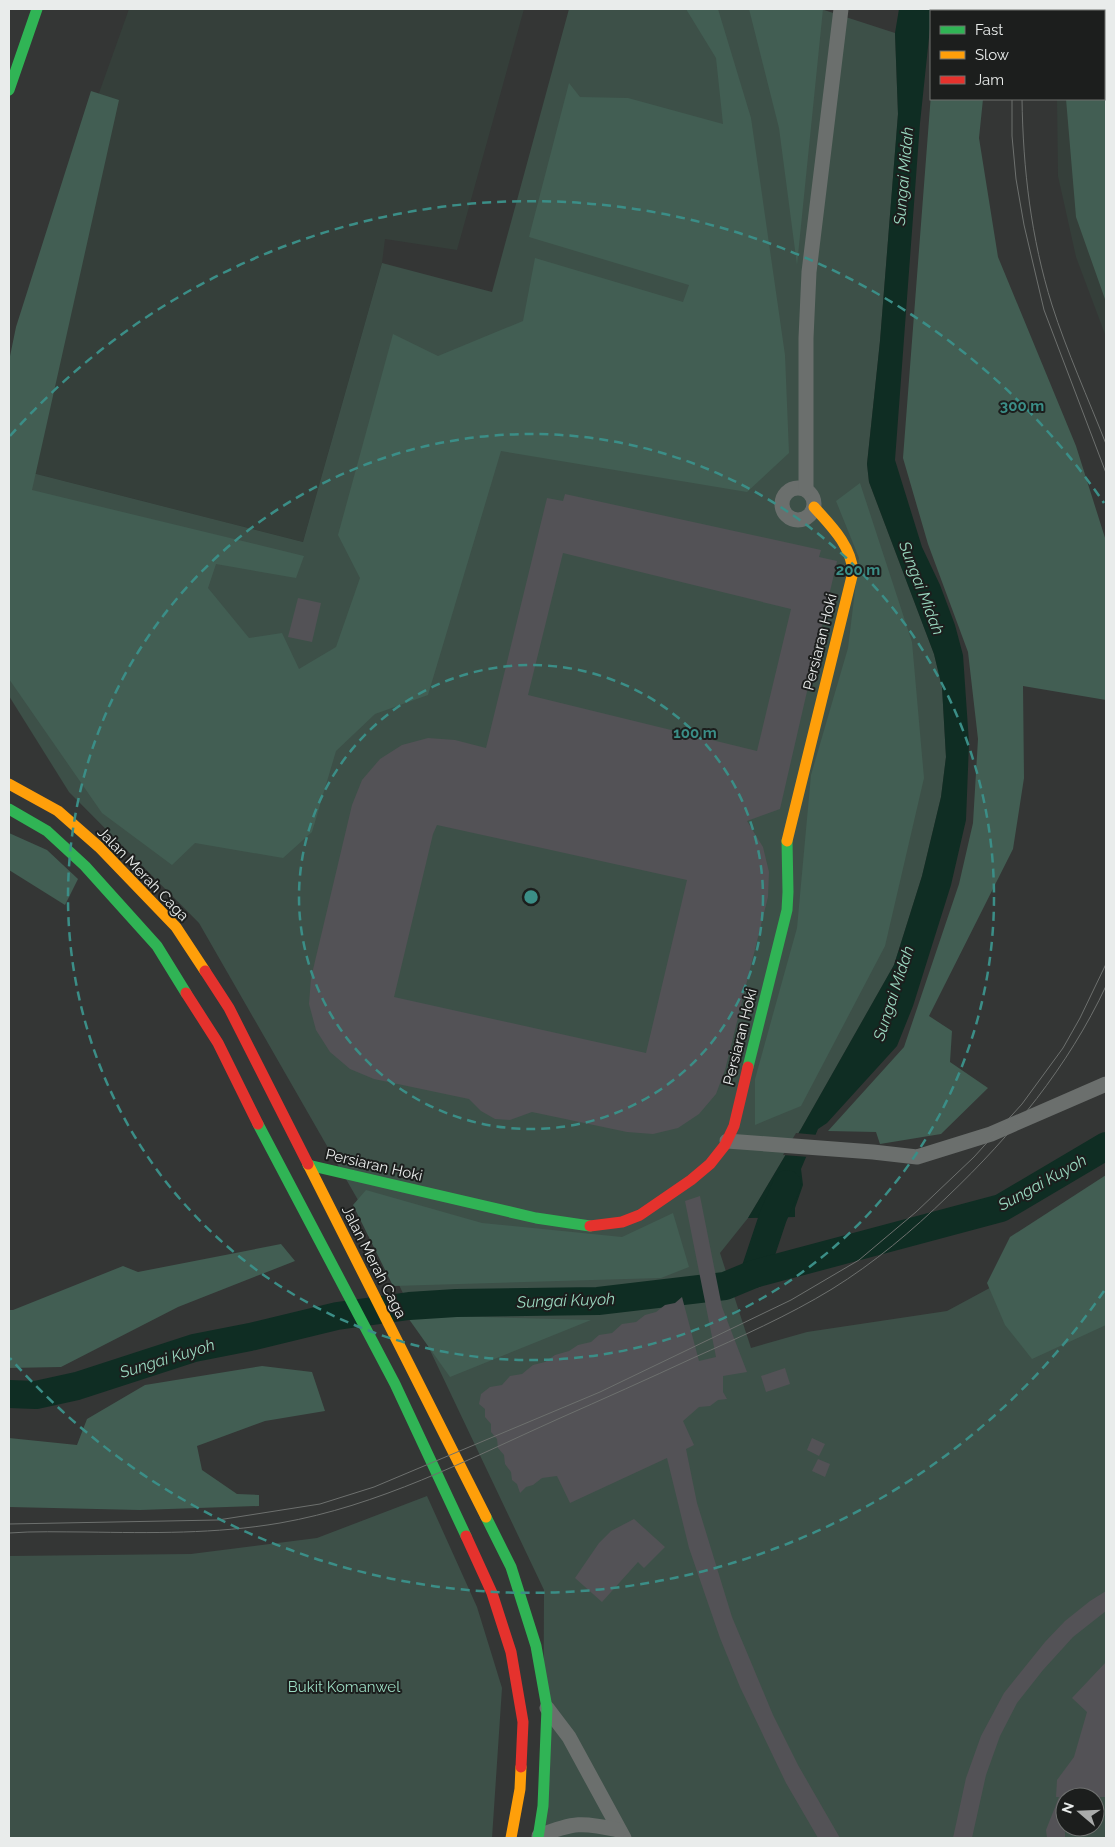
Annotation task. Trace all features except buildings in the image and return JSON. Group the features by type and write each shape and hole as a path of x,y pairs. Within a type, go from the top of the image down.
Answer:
{"main road":[{"path":"9,90 37,9"},
{"name":"Persiaran Hoki","path":"308,1165 536,1218 565,1223 604,1225 633,1218 648,1210 688,1182 720,1152 727,1141 741,1096 788,910 790,894 786,868 787,838 853,572 854,562 850,553 814,507"},
{"name":"Jalan Merah Caga","path":"9,784 58,812 98,847 176,927 229,1008 512,1567 536,1646 547,1708 543,1806 539,1837"},
{"path":"9,809 47,831 67,849 85,866 157,946 218,1043 395,1384 492,1593 511,1652 523,1722 520,1789 511,1838"}],"street":[{"path":"806,489 806,338 809,272 841,9"},
{"path":"796,487 806,489 813,497 814,507 809,515 800,520 790,518 784,510 782,500 787,492 796,487"},
{"path":"727,1141 917,1157 990,1134 1106,1084"},
{"path":"547,1708 569,1737 622,1834"},
{"path":"539,1837 572,1825 589,1824 622,1834"}],"shaded area":[{"path":"129,9 524,9 457,250 385,239 382,263 303,542 9,467 83,138"},
{"path":"686,9 718,9 751,118 785,355 789,453 747,492 501,451 428,695 375,714 336,751 312,832 283,858 195,843 172,865 102,813 9,679 9,361 16,327 91,91 119,100 32,490 304,556 296,578 216,564 208,588 249,638 282,633 299,669 336,647 360,578 338,535 393,334 438,356 523,321 535,258 683,302 689,285 529,237 569,83 580,97 628,98 723,124 716,58"},
{"path":"749,9 823,9 797,265 779,128"},
{"path":"1106,9 1106,337 1076,257 1058,176 1057,100 1105,100 1105,10 1062,10"},
{"path":"1106,9 1106,302 1076,217 1066,100 1105,100 1105,10 1067,10"},
{"path":"931,100 983,100 979,138 998,257 1076,446 1106,541 1106,700 1023,686 1024,778 1013,849 929,1016 952,1031 950,1062 988,1088 941,1134 880,1144 876,1132 828,1131 904,1047 959,884 973,823 978,739 968,652 928,544 903,458"},
{"path":"860,483 912,642 924,778 885,946 801,1106 755,1125 755,1079 797,928 811,775 848,648 859,558 836,501"},
{"path":"9,833 47,850 78,879 65,905 9,870"},
{"path":"1106,1175 1106,1325 1032,1359 1005,1325 987,1283 1010,1237"},
{"path":"366,1190 482,1223 622,1237 673,1213 689,1267 661,1278 393,1286 353,1205"},
{"path":"281,1244 295,1261 178,1307 61,1367 9,1368 9,1310 123,1266 138,1272"},
{"path":"406,1315 591,1320 450,1377"},
{"path":"262,1366 312,1372 325,1411 265,1421 197,1446 202,1470 237,1494 259,1495 259,1506 140,1510 9,1507 9,1438 77,1445 87,1419 145,1385"}],"green space":[{"path":"569,9 821,9 895,33 898,114 880,341 867,464 869,482 934,654 942,687 946,757 941,797 922,876 894,965 748,1218 720,1253 751,1348 807,1332 947,1311 1071,1244 1106,1216 1106,1838 543,1838 544,1590 362,1207 199,923 69,792 9,696 9,467 303,542 382,263 492,292"},
{"name":"Bukit Komanwel","path":"427,1496 477,1607 502,1688 492,1838 9,1838 9,1556 191,1554 317,1538"}],"water":[{"path":"899,9 932,9 930,10 930,28 920,123 895,460 922,547 940,585 955,625 963,655 969,743 966,820 951,885 913,1006 897,1046 827,1123 818,1129 801,1169 803,1185 795,1208 795,1217 748,1218 894,965 922,876 941,797 946,757 942,687 934,654 869,482 867,464 880,341 898,114 895,33"}],"pier":[{"path":"796,1133 818,1135 809,1157 783,1155"}],"waterway":[{"name":"Sungai Kuyoh","path":"9,1394 36,1395 77,1386 194,1348 337,1316 409,1306 456,1303 598,1301 725,1286 754,1274 1001,1208 1106,1146"},
{"name":"Sungai Midah","path":"754,1274 773,1217 787,1184"}],"tram line":[{"path":"1012,100 1012,136 1016,179 1024,225 1044,310 1106,473"},
{"path":"1022,100 1026,177 1034,229 1045,280 1064,340 1106,444"},
{"path":"9,1524 218,1520 320,1504 374,1487 600,1392 791,1300 859,1260 916,1212 974,1157 1022,1104 1063,1048 1106,964"},
{"path":"9,1533 208,1531 280,1523 352,1505 422,1480 781,1317 832,1289 878,1257 921,1222 972,1173 1016,1124 1056,1072 1091,1016 1106,986"}],"traffic: fast":[{"path":"9,90 37,9"},
{"path":"9,809 47,831 85,866 157,946 186,993"},
{"path":"748,1067 787,910 787,841"},
{"path":"258,1124 395,1384 466,1536"},
{"path":"308,1165 536,1218 590,1226"},
{"path":"486,1517 511,1567 536,1646 547,1708 543,1806 538,1838"}],"traffic: slow":[{"path":"787,841 853,572 848,553 839,536 814,507"},
{"path":"9,784 58,811 99,847 176,927 205,971"},
{"path":"308,1164 486,1517"},
{"path":"511,1838 520,1789 521,1767"}],"traffic: jam":[{"path":"205,971 229,1008 308,1164"},
{"path":"186,993 218,1043 258,1124"},
{"path":"590,1226 622,1222 640,1215 691,1180 710,1164 725,1145 734,1126 748,1067"},
{"path":"466,1536 492,1593 511,1652 523,1722 521,1767"}]}
